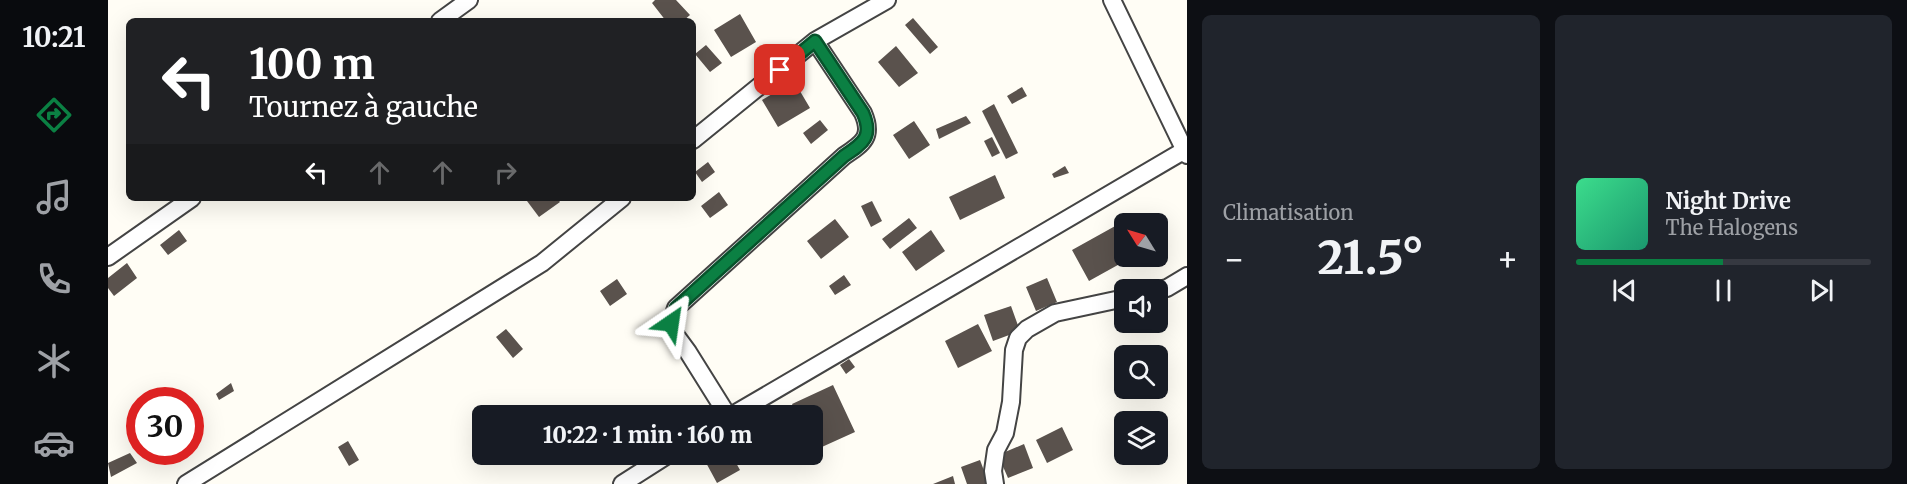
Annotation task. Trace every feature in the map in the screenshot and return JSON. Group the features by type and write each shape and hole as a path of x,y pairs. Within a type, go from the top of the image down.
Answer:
{"street":[{"path":"444,18 470,0"},
{"path":"696,138 815,41 887,0"},
{"path":"748,405 1186,153 1112,0"},
{"path":"722,405 674,333 671,323 676,308 844,156 859,146 868,134 868,124 863,113 815,41"},
{"path":"108,257 188,201"},
{"path":"186,484 542,263 618,201"},
{"path":"1168,286 1187,276"},
{"path":"1168,290 1187,293"},
{"path":"995,484 993,471 996,450 1005,433 1011,402 1014,350 1018,338 1027,329 1055,313 1114,300"},
{"path":"622,484 652,465"}],"building":[{"path":"655,0 676,0 690,15 686,18 664,18 652,3"},
{"path":"740,14 756,42 731,57 714,30"},
{"path":"913,18 938,47 930,54 905,25"},
{"path":"706,45 722,63 710,72 696,53"},
{"path":"896,46 918,73 899,87 878,62"},
{"path":"794,81 810,108 778,127 762,100"},
{"path":"1022,87 1027,96 1012,104 1007,96"},
{"path":"994,104 1018,153 1006,159 982,111"},
{"path":"966,116 971,123 939,139 936,129"},
{"path":"820,120 828,130 811,144 803,133"},
{"path":"914,121 930,145 909,159 893,135"},
{"path":"992,137 1000,153 992,157 984,141"},
{"path":"708,162 715,172 702,182 696,171"},
{"path":"1065,166 1069,173 1054,178 1052,174"},
{"path":"995,175 1005,198 960,220 949,197"},
{"path":"719,192 728,205 710,218 701,206"},
{"path":"527,201 559,201 560,202 539,217"},
{"path":"872,201 882,221 871,227 861,206"},
{"path":"909,218 917,228 890,249 882,239"},
{"path":"835,219 849,237 821,259 807,241"},
{"path":"1114,227 1114,267 1089,281 1072,250"},
{"path":"179,230 187,241 168,255 160,245"},
{"path":"931,230 945,251 916,271 902,252"},
{"path":"127,263 137,278 114,296 108,288 108,278"},
{"path":"844,275 851,285 835,295 829,286"},
{"path":"1047,278 1057,302 1036,311 1026,287"},
{"path":"617,279 627,294 610,306 600,291"},
{"path":"1011,306 1020,331 993,341 984,315"},
{"path":"978,324 992,351 958,368 945,341"},
{"path":"506,329 523,349 513,358 496,337"},
{"path":"849,359 855,367 846,374 840,365"},
{"path":"231,383 234,391 219,400 216,394"},
{"path":"833,385 855,432 823,446 823,405 792,404"},
{"path":"1062,427 1073,450 1047,463 1036,440"},
{"path":"348,441 359,460 349,466 338,447"},
{"path":"1024,444 1033,468 1008,478 998,455"},
{"path":"126,455 126,465 133,465 111,477 108,463"},
{"path":"980,460 989,484 967,484 961,467"},
{"path":"707,465 737,465 740,470 717,483"},
{"path":"953,476 955,484 933,484"}],"route":[{"path":"671,323 676,308 844,156 859,146 868,134 868,124 863,113 815,41 780,70"}]}
